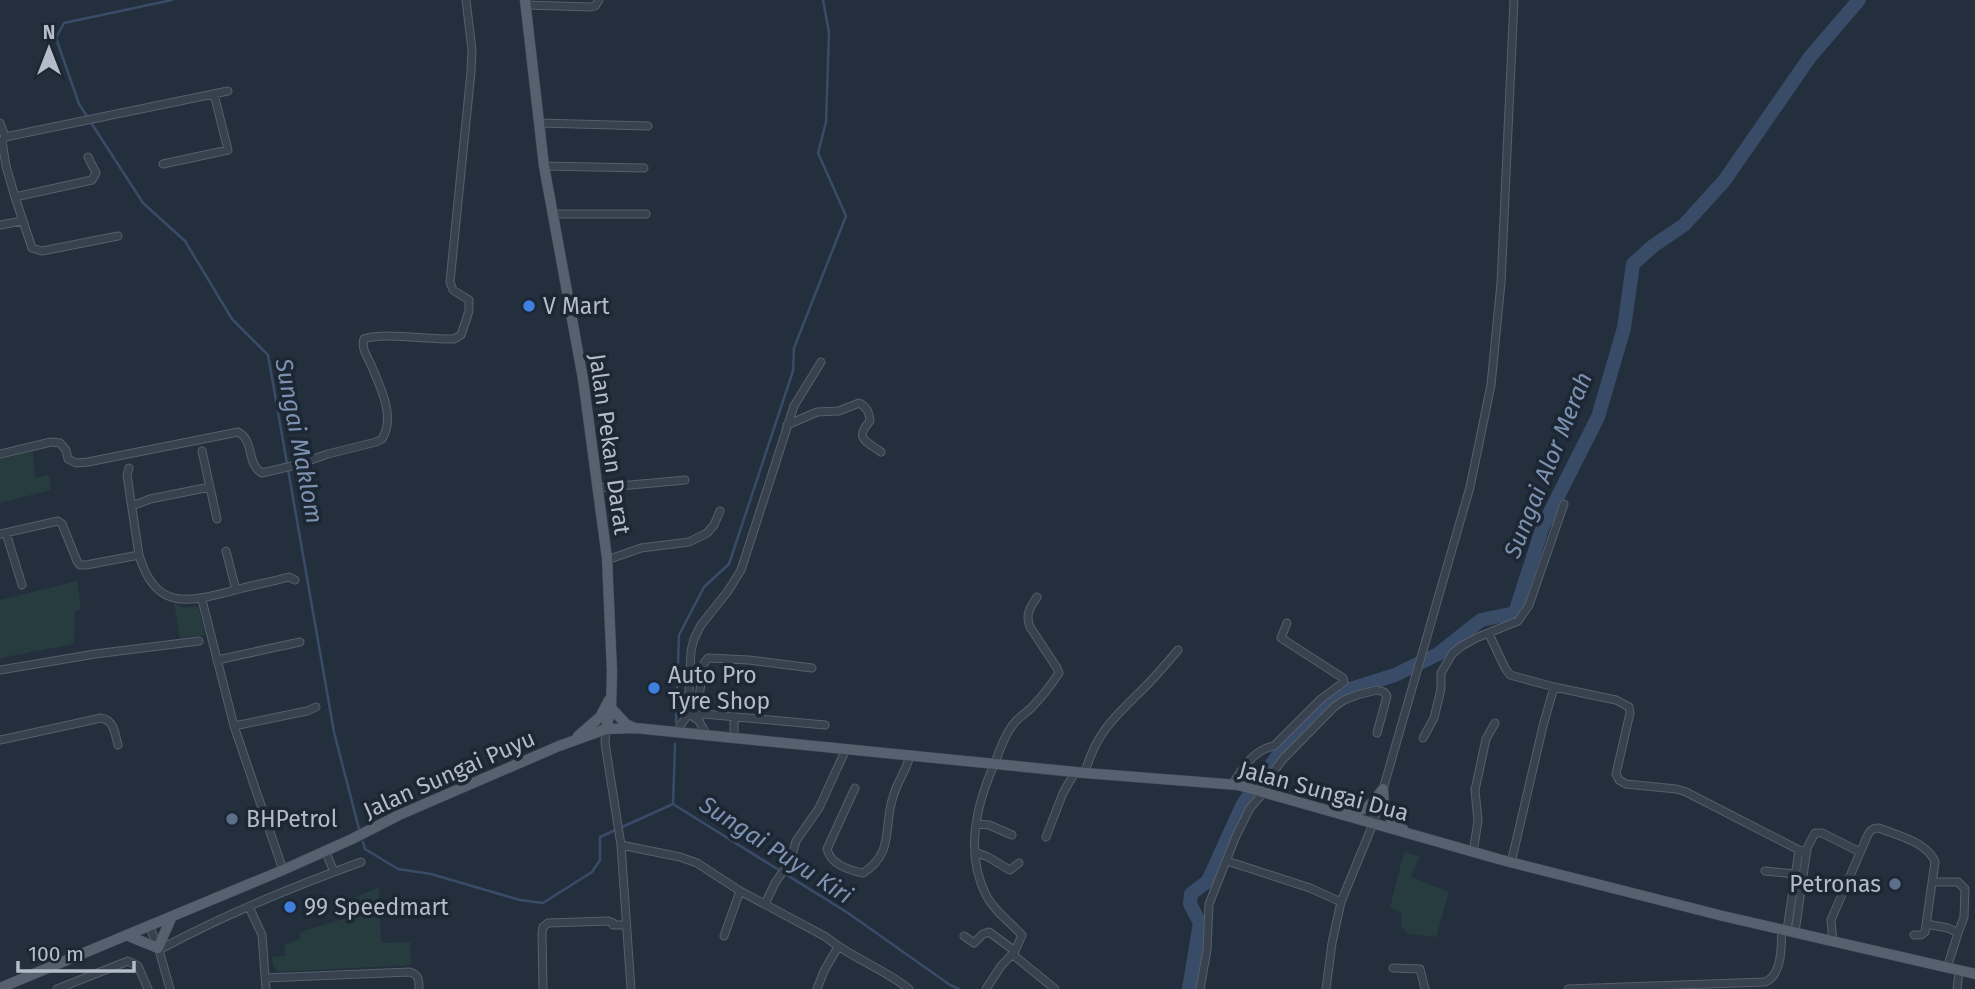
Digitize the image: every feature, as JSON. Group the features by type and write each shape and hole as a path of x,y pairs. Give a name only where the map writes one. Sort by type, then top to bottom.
{"main road":[{"name":"Jalan Pekan Darat","path":"526,2 544,166 583,379 607,560 612,672 611,703 606,729"},
{"path":"559,746 584,732 611,703 625,724 635,728"},
{"name":"Jalan Sungai Dua","path":"606,729 635,728 706,734 1080,773 1235,785 1511,863 1723,916 1975,974"},
{"name":"Jalan Sungai Puyu","path":"0,988 283,870 399,815 559,746 606,729"},
{"path":"1326,810 1356,812 1367,809 1382,789"},
{"path":"1382,789 1385,812 1392,822 1412,835"},
{"path":"127,935 159,949 172,915"}],"street":[{"path":"0,454 51,442 61,443 68,459 76,463 88,462 237,432 244,435 249,443 257,471 262,473 382,439 388,425 386,406 362,344 364,339 383,336 454,339 461,335 470,304 465,297 453,290 450,282 471,72 472,50 466,0"},
{"path":"526,2 591,7 595,6 598,0"},
{"path":"1326,989 1341,902 1373,824 1470,487 1492,386 1501,283 1514,0"},
{"path":"118,236 42,251 33,248 6,166 2,141 5,137 228,90"},
{"path":"163,164 228,150 214,94"},
{"path":"0,123 5,137"},
{"path":"538,123 648,126"},
{"path":"15,197 92,180 96,173 88,157"},
{"path":"544,166 644,168"},
{"path":"552,214 646,214"},
{"path":"0,225 22,221"},
{"path":"706,734 692,716 691,651 694,639 741,570 794,406 821,362"},
{"path":"787,425 817,412 839,411 859,403 865,406 870,421 861,434 881,452"},
{"path":"202,452 217,519"},
{"path":"129,468 127,475 142,567 161,592 182,601 202,600 289,577 295,580"},
{"path":"598,488 685,480"},
{"path":"132,506 150,499 210,487"},
{"path":"1423,737 1434,718 1441,690 1441,673 1452,654 1468,643 1518,621 1525,612 1564,504"},
{"path":"607,560 640,548 689,542 707,533 714,526 720,511"},
{"path":"22,585 3,534 58,521 62,524 80,565 139,555"},
{"path":"226,551 236,590"},
{"path":"985,989 1001,965 1014,952 1022,935 987,898 976,870 976,824 984,786 1004,739 1015,722 1031,708 1059,673 1027,620 1027,614 1037,597"},
{"path":"202,600 234,726 283,870"},
{"path":"1235,785 1243,767 1264,748 1274,746 1321,699 1344,682 1343,678 1281,638 1287,623"},
{"path":"1489,635 1510,675 1616,701 1629,707 1630,713 1616,774 1619,780 1626,784 1686,792 1803,851"},
{"path":"0,670 95,654 199,641"},
{"path":"217,660 300,642"},
{"path":"1046,837 1063,793 1080,773 1095,743 1114,716 1178,650"},
{"path":"692,716 704,663 708,658 812,668"},
{"path":"1511,863 1554,687"},
{"path":"1200,989 1208,950 1209,904 1236,836 1274,771 1334,707 1344,700 1377,690 1387,696 1377,733"},
{"path":"234,726 316,707"},
{"path":"678,732 680,724 692,716 704,714 825,725"},
{"path":"734,737 736,717"},
{"path":"0,740 101,718 112,724 118,745"},
{"path":"1473,852 1478,821 1475,790 1486,739 1495,723"},
{"path":"606,729 605,743 621,843 631,989"},
{"path":"765,904 791,860 796,841 819,808 846,749"},
{"path":"855,788 827,849 828,856 847,870 863,873 882,855 888,835 893,795 907,769 910,755"},
{"path":"976,824 989,825 1012,835"},
{"path":"1833,941 1831,920 1870,830 1874,828 1909,840 1933,855 1933,882 1926,924 1923,934 1914,935"},
{"path":"1788,930 1795,874 1803,851 1815,833 1822,833 1860,852"},
{"path":"621,843 697,863 740,891 887,973 909,989"},
{"path":"325,850 334,872"},
{"path":"1568,989 1765,985 1776,972 1779,963 1803,851"},
{"path":"975,852 1008,870 1019,863"},
{"path":"1227,861 1310,887 1341,902"},
{"path":"159,949 249,907 361,862"},
{"path":"1765,871 1795,874"},
{"path":"1933,882 1958,882 1965,889 1964,918 1947,968"},
{"path":"724,936 740,891"},
{"path":"249,907 262,935 266,989"},
{"path":"1964,918 1975,920"},
{"path":"543,989 542,934 548,923 608,921 613,925 626,925"},
{"path":"1926,924 1948,928 1958,933"},
{"path":"149,925 170,989"},
{"path":"964,936 974,943 989,932 1055,989"},
{"path":"817,989 838,947"},
{"path":"57,989 128,961 138,966 148,989"},
{"path":"1393,968 1420,970 1425,989"},
{"path":"1957,989 1959,971"},
{"path":"265,978 410,972 418,979 419,989"}],"green space":[{"path":"33,451 35,478 49,475 51,490 0,503 0,459"},
{"path":"77,581 81,609 75,611 74,644 0,658 0,600"},
{"path":"174,603 184,608 198,606 205,635 180,638"},
{"path":"1404,852 1420,856 1411,877 1449,892 1436,937 1409,934 1401,926 1402,914 1390,907"},
{"path":"379,887 381,943 410,942 411,965 278,972 272,957 285,956 285,945 300,939 300,932 360,914 354,898"}],"waterway":[{"name":"Sungai Maklom","path":"172,0 64,23 56,38 79,104 143,203 185,241 232,319 268,355 334,732 359,829"},
{"path":"676,722 679,635 704,587 729,564 793,371 794,348 846,216 818,153 826,122 829,32 823,0"},
{"name":"Sungai Alor Merah","path":"1189,989 1200,923 1190,904 1191,894 1208,881 1243,804 1290,739 1338,693 1395,675 1438,654 1481,620 1515,613 1543,526 1598,417 1624,328 1633,264 1653,246 1684,225 1724,181 1810,57 1859,0"},
{"path":"673,804 675,744"},
{"name":"Sungai Puyu Kiri","path":"363,842 365,849 398,869 431,874 520,900 543,903 592,872 600,860 600,837 673,804 848,913 959,989"}],"place":[{"name":"V Mart","path":"529,306"},
{"name":"Auto Pro Tyre Shop","path":"654,688"},
{"name":"BHPetrol","path":"232,819"},
{"name":"Petronas","path":"1895,884"},
{"name":"99 Speedmart","path":"290,907"}]}
